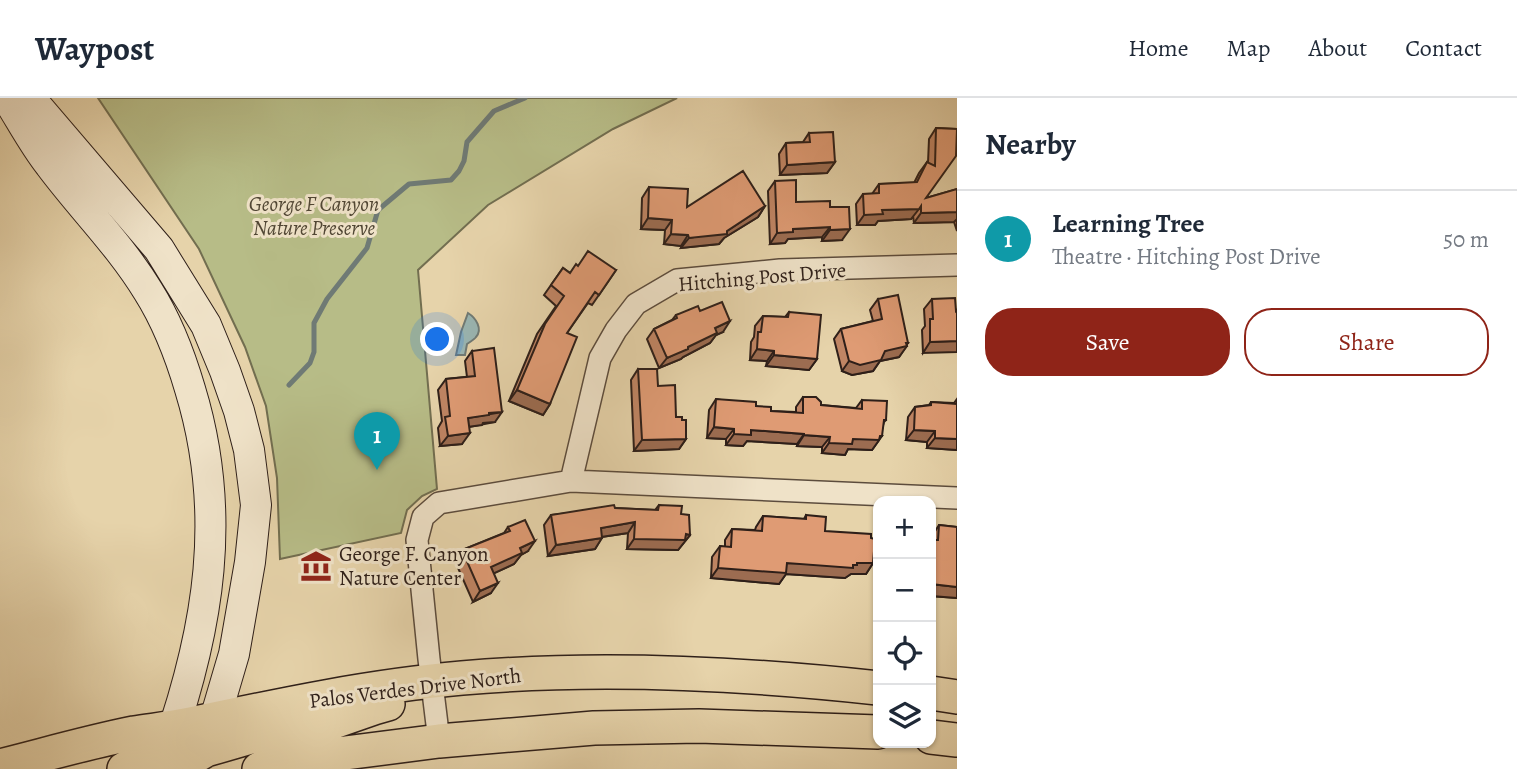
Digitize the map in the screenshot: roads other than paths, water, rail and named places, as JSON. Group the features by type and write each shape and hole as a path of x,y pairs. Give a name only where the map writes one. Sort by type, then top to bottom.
{"main road":[{"path":"7,98 49,164 123,253 149,293 171,333 197,412 211,501 208,580 199,635 168,755"},
{"path":"30,98 159,249 206,326 225,371 250,450 256,505 250,562 234,654 202,760"},
{"name":"Palos Verdes Drive North","path":"0,766 135,733 168,755 216,719 275,706 433,681 548,673 643,672 797,679 873,687"},
{"path":"124,769 168,755 202,760 251,737 328,724 374,708 409,700 433,681"},
{"path":"936,694 957,697"},
{"path":"259,769 337,754 439,741 594,728 699,726 873,732"},
{"path":"936,738 957,740"}],"street":[{"name":"Hitching Post Drive","path":"571,481 600,358 616,330 636,304 677,280 780,270 957,265"},
{"path":"439,741 417,540 423,517 439,503 571,481 957,498"}],"water":[{"path":"468,313 478,324 479,331 476,338 467,344 465,355 456,355 461,332"}],"waterway":[{"path":"289,385 310,363 314,352 314,323 327,299 367,248 378,210 409,184 451,180 464,161 467,142 494,111 525,98"}],"place":[{"name":"Learning Tree","path":"377,470"},
{"name":"George F. Canyon Nature Center","path":"316,566"}],"park label":[{"name":"George F Canyon Nature Preserve","path":"314,216"}]}
